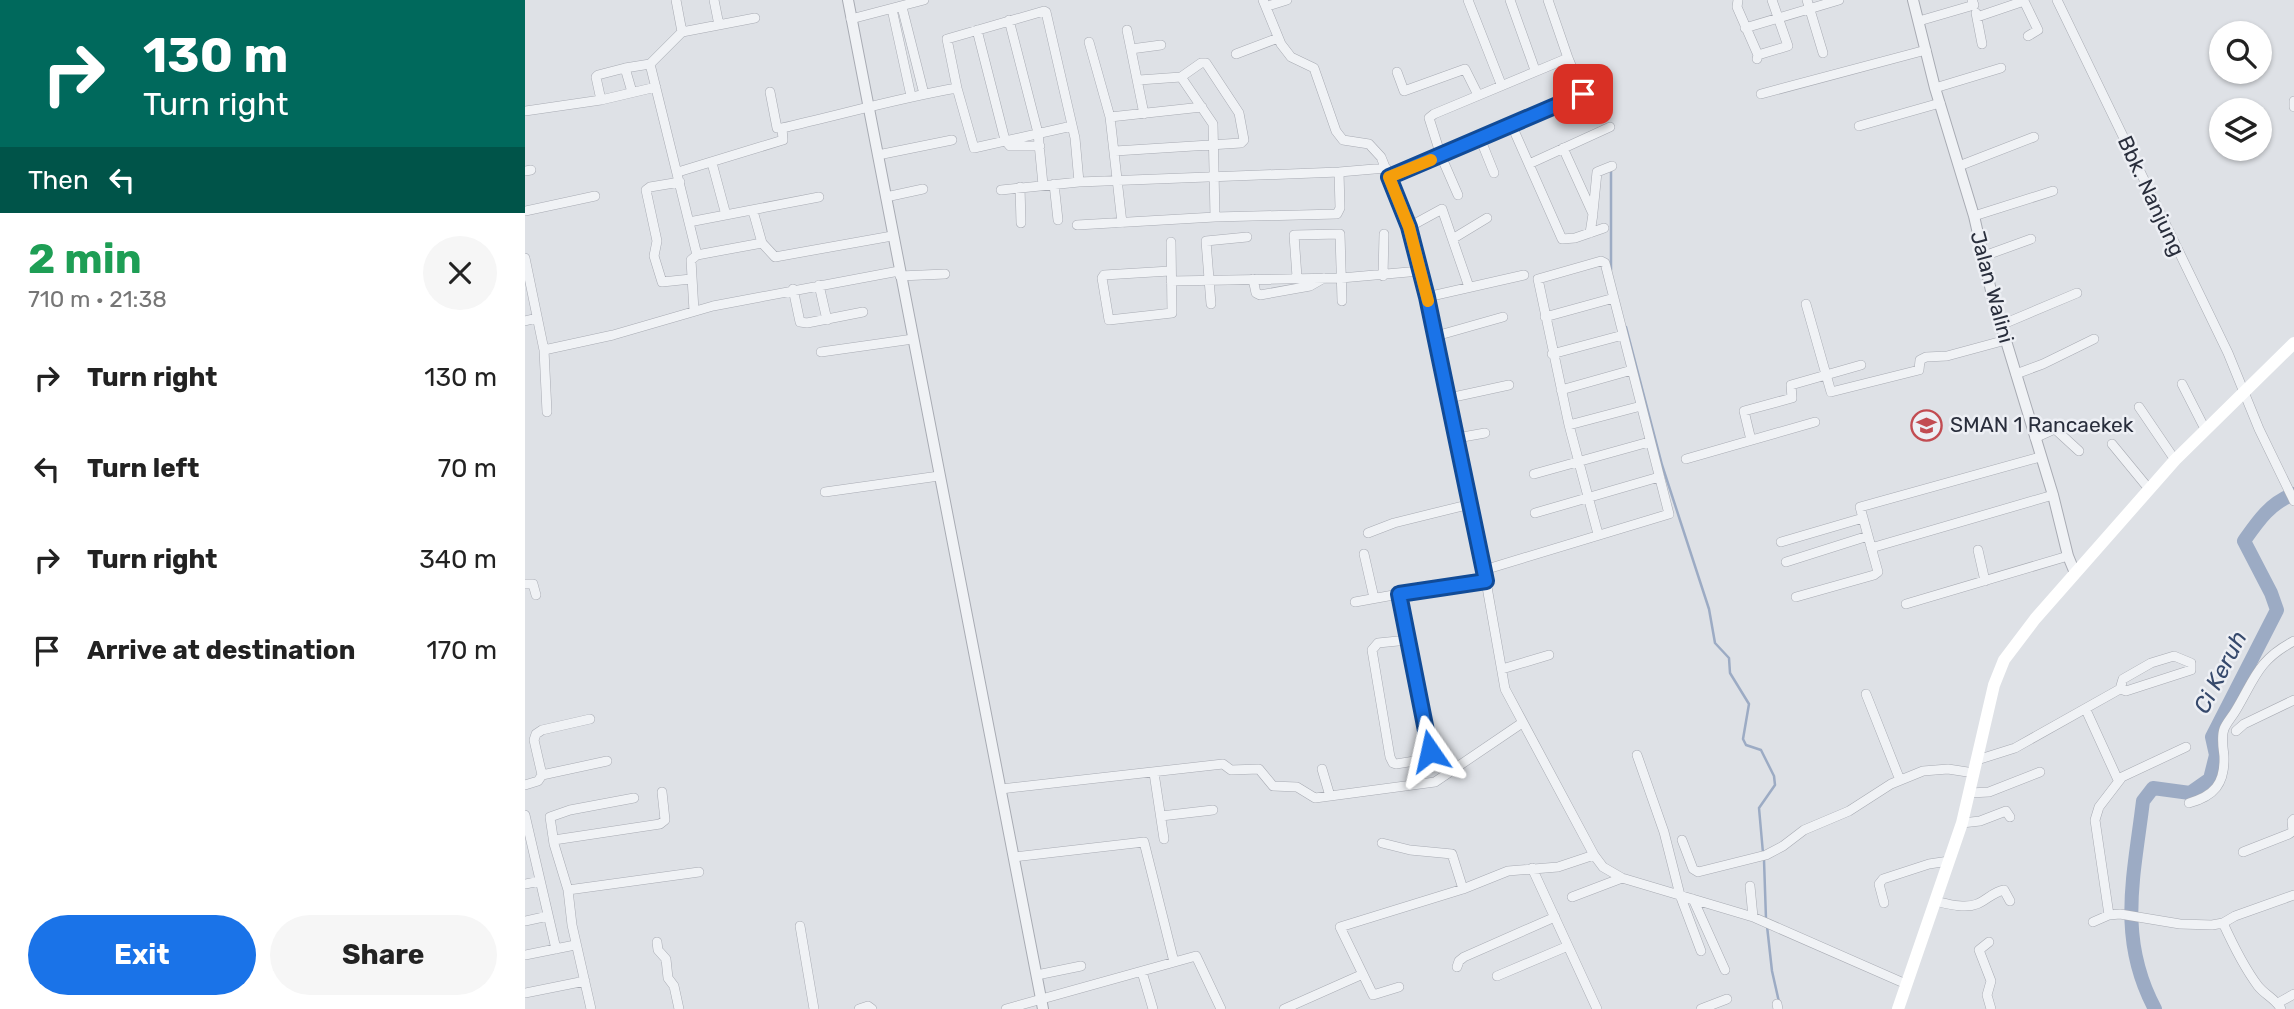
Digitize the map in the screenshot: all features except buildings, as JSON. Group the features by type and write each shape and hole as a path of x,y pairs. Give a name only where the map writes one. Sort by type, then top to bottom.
{"main road":[{"path":"1898,1009 1962,823 1994,685 2004,660 2035,619 2175,460 2294,343"}],"street":[{"path":"676,0 682,32"},
{"path":"714,0 719,25"},
{"path":"848,0 1042,1005"},
{"path":"851,19 924,0"},
{"path":"1287,0 1266,3 1278,38 1291,57 1314,68 1340,137 1346,141 1369,144 1381,157 1409,227 1437,336 1485,570 1505,690 1594,855 1603,867 1622,878 1761,921 1906,984"},
{"path":"1468,0 1501,84"},
{"path":"1510,0 1535,70"},
{"path":"1548,0 1567,58 1583,94"},
{"path":"1738,0 1736,4 1757,58 1787,47 1772,0"},
{"path":"1745,28 1778,18 1808,4 1839,0"},
{"name":"Jalan Walini","path":"1913,0 1935,88 1974,216 2005,340 2053,495 2067,556 2075,573"},
{"name":"Bbk. Nanjung","path":"2057,0 2245,391 2259,429 2292,497"},
{"path":"1977,17 2024,1 2038,30 2028,36"},
{"path":"1919,21 1973,2 1982,44"},
{"path":"1808,4 1823,52"},
{"path":"897,8 924,94"},
{"path":"897,8 911,96"},
{"path":"1072,126 974,148 947,39 1044,10 1046,12 1072,126 1079,182"},
{"path":"601,100 596,77 600,73 650,64 682,32 755,18"},
{"path":"1010,20 1058,220"},
{"path":"977,30 1005,140 1010,146 1040,146"},
{"path":"1128,30 1144,114"},
{"path":"1236,54 1278,38"},
{"path":"1089,41 1110,117 1122,223"},
{"path":"1131,49 1161,45"},
{"path":"1761,94 1926,50"},
{"path":"1458,195 1441,156 1429,118 1501,84 1567,58"},
{"path":"1115,151 1243,142 1245,137 1240,113 1206,63 1201,63 1181,77 1139,80"},
{"path":"650,64 697,256"},
{"path":"625,68 632,92"},
{"path":"1935,88 2001,68"},
{"path":"1397,72 1404,91 1465,69 1478,95"},
{"path":"1181,77 1213,124 1215,217"},
{"path":"525,111 601,100 656,87"},
{"path":"770,92 777,128 782,128 911,96 957,88"},
{"path":"1002,190 1079,182 1387,172 1441,156 1594,89"},
{"path":"2294,101 2294,107"},
{"path":"1859,126 1940,103"},
{"path":"1110,117 1202,107"},
{"path":"1512,126 1562,239 1576,238 1604,228"},
{"path":"1529,164 1610,127"},
{"path":"691,279 662,282 654,256 657,241 646,190 712,163 780,142 783,138 782,128"},
{"path":"1958,166 2034,137"},
{"path":"1480,138 1494,173"},
{"path":"879,155 952,140"},
{"path":"1563,148 1593,214"},
{"path":"712,163 726,215"},
{"path":"1577,181 1612,166"},
{"path":"1077,225 1215,217 1337,214 1340,208 1339,172"},
{"path":"1590,233 1597,172"},
{"path":"1020,187 1021,223"},
{"path":"886,197 923,189"},
{"path":"1974,216 2053,191"},
{"path":"525,211 595,196"},
{"path":"689,222 819,197"},
{"path":"1409,227 1442,209 1469,287"},
{"path":"753,211 762,243 772,255 781,258 893,236"},
{"path":"1454,238 1487,218"},
{"path":"1297,277 1294,235 1339,234 1342,301"},
{"path":"1383,276 1384,234"},
{"path":"1211,304 1207,240 1247,237"},
{"path":"1984,256 2031,239"},
{"path":"1171,242 1170,276 1172,313 1109,320 1101,278 1104,275 1170,276 1209,279 1341,278 1420,271"},
{"path":"694,311 690,261 697,256 762,243"},
{"path":"525,258 544,350 547,412"},
{"path":"1485,570 1598,534 1667,516 1669,512 1603,261 1538,279 1552,354 1598,534"},
{"path":"544,350 613,335 694,311 793,289 900,273 945,274"},
{"path":"1427,297 1524,275"},
{"path":"1253,279 1256,293 1260,295 1310,286 1324,278"},
{"path":"819,285 827,320"},
{"path":"793,289 800,322 827,320 863,312"},
{"path":"2001,325 2077,293"},
{"path":"1545,317 1614,298"},
{"path":"1806,304 1831,392 1919,370 1920,360 1926,357 1947,356 2005,340"},
{"path":"1437,336 1503,317"},
{"path":"525,321 537,318"},
{"path":"1552,354 1623,335"},
{"path":"2016,374 2094,339"},
{"path":"821,352 913,340"},
{"path":"1751,440 1744,411 1792,398 1791,384 1861,365"},
{"path":"1561,390 1632,370"},
{"path":"2182,384 2205,429"},
{"path":"1449,398 1509,385"},
{"path":"1569,425 1641,406"},
{"path":"2139,407 2175,460"},
{"path":"1686,459 1815,422"},
{"path":"2035,438 2055,429 2079,452"},
{"path":"1457,439 1485,433"},
{"path":"1534,474 1649,442"},
{"path":"2112,444 2149,489"},
{"path":"1796,597 1878,572 1861,507 2040,457"},
{"path":"825,492 939,476"},
{"path":"1535,513 1659,477"},
{"path":"1871,548 2053,495"},
{"path":"1367,533 1471,504"},
{"path":"1781,542 1863,518"},
{"path":"1786,562 1868,536"},
{"path":"1978,550 1985,581"},
{"path":"1364,554 1374,598"},
{"path":"1906,604 2067,556"},
{"path":"1355,602 1486,581"},
{"path":"525,584 533,584 536,595"},
{"path":"1399,594 1408,640 1429,756 1423,760 1397,764 1390,757 1372,650 1378,643 1408,640"},
{"path":"2189,803 2206,799 2215,791 2220,783 2224,761 2223,736 2228,721 2265,660 2294,641"},
{"path":"1502,669 1549,655"},
{"path":"1682,840 1695,872 1764,856 1804,830 1849,811 1900,780 1933,769 1976,767 2015,748 2120,689 2123,679 2151,663 2174,656 2191,663 2191,670 2126,691 2120,689"},
{"path":"1866,694 1900,780"},
{"path":"2236,731 2244,724 2294,698"},
{"path":"2086,710 2118,780"},
{"path":"2235,713 2244,724"},
{"path":"542,775 534,740 536,734 542,730 590,719"},
{"path":"1001,789 1223,764 1231,770 1259,769 1273,786 1297,787 1315,798 1435,782 1523,723"},
{"path":"2109,915 2095,820 2099,807 2118,780 2186,747"},
{"path":"1637,755 1664,832 1680,895 1701,951"},
{"path":"525,785 538,781 542,775 607,761"},
{"path":"1322,769 1330,796"},
{"path":"1970,793 1989,792 2040,772"},
{"path":"1154,773 1164,839"},
{"path":"554,840 660,824 665,820 662,792"},
{"path":"591,1009 575,944 568,890 550,817 634,798"},
{"path":"1161,816 1213,810"},
{"path":"1962,823 1980,821 2006,811 2010,817"},
{"path":"525,815 556,949"},
{"path":"2243,852 2293,831 2291,821 2294,819"},
{"path":"1014,857 1143,842 1174,962"},
{"path":"1382,843 1410,850 1452,854 1463,889"},
{"path":"1399,987 1373,995 1340,927 1463,889 1508,871 1559,867 1594,855"},
{"path":"1884,903 1879,884 1883,879 1929,864 1949,861"},
{"path":"1532,868 1597,1009"},
{"path":"568,890 699,872"},
{"path":"1572,897 1622,878"},
{"path":"525,884 540,881"},
{"path":"1749,886 1761,921"},
{"path":"1935,901 1958,906 1976,905 2004,890 2010,901"},
{"path":"2093,922 2109,915 2120,914 2180,924 2223,923 2235,916 2294,895"},
{"path":"1693,899 1725,970"},
{"path":"525,921 548,916"},
{"path":"1457,967 1464,957 1555,917"},
{"path":"2223,923 2237,954 2259,988 2280,1006 2294,994"},
{"path":"800,926 814,1009"},
{"path":"657,942 658,950 666,959 668,978 674,986 679,1009"},
{"path":"1989,942 1979,950 1991,981 1987,995 1991,1009"},
{"path":"525,955 575,944"},
{"path":"1497,976 1568,946"},
{"path":"1006,1009 1042,1005 1196,956 1221,1009"},
{"path":"1037,975 1081,966"},
{"path":"1142,972 1153,1009"},
{"path":"1284,1009 1363,974"},
{"path":"525,993 585,981"},
{"path":"1701,1009 1727,999"},
{"path":"859,1009 868,1006 872,1009"}],"waterway":[{"path":"1611,168 1611,270"},
{"path":"1626,327 1662,465 1709,609 1715,643 1729,658 1730,673 1749,704 1743,739 1746,745 1761,750 1774,776 1775,785 1759,808 1763,853"},
{"name":"Ci Keruh","path":"2155,1009 2143,983 2132,932 2133,881 2143,801 2153,788 2190,793 2210,779 2216,755 2212,737 2277,610 2244,541 2271,508 2294,494"},
{"path":"1764,860 1766,919"},
{"path":"1767,926 1779,1002"}],"slow traffic":[{"path":"1428,301 1409,227 1389,177 1431,160"}],"place":[{"name":"SMAN 1 Rancaekek","path":"1927,425"}],"route":[{"path":"1430,751 1399,594 1486,581 1427,297 1409,227 1389,177 1583,94"}]}
